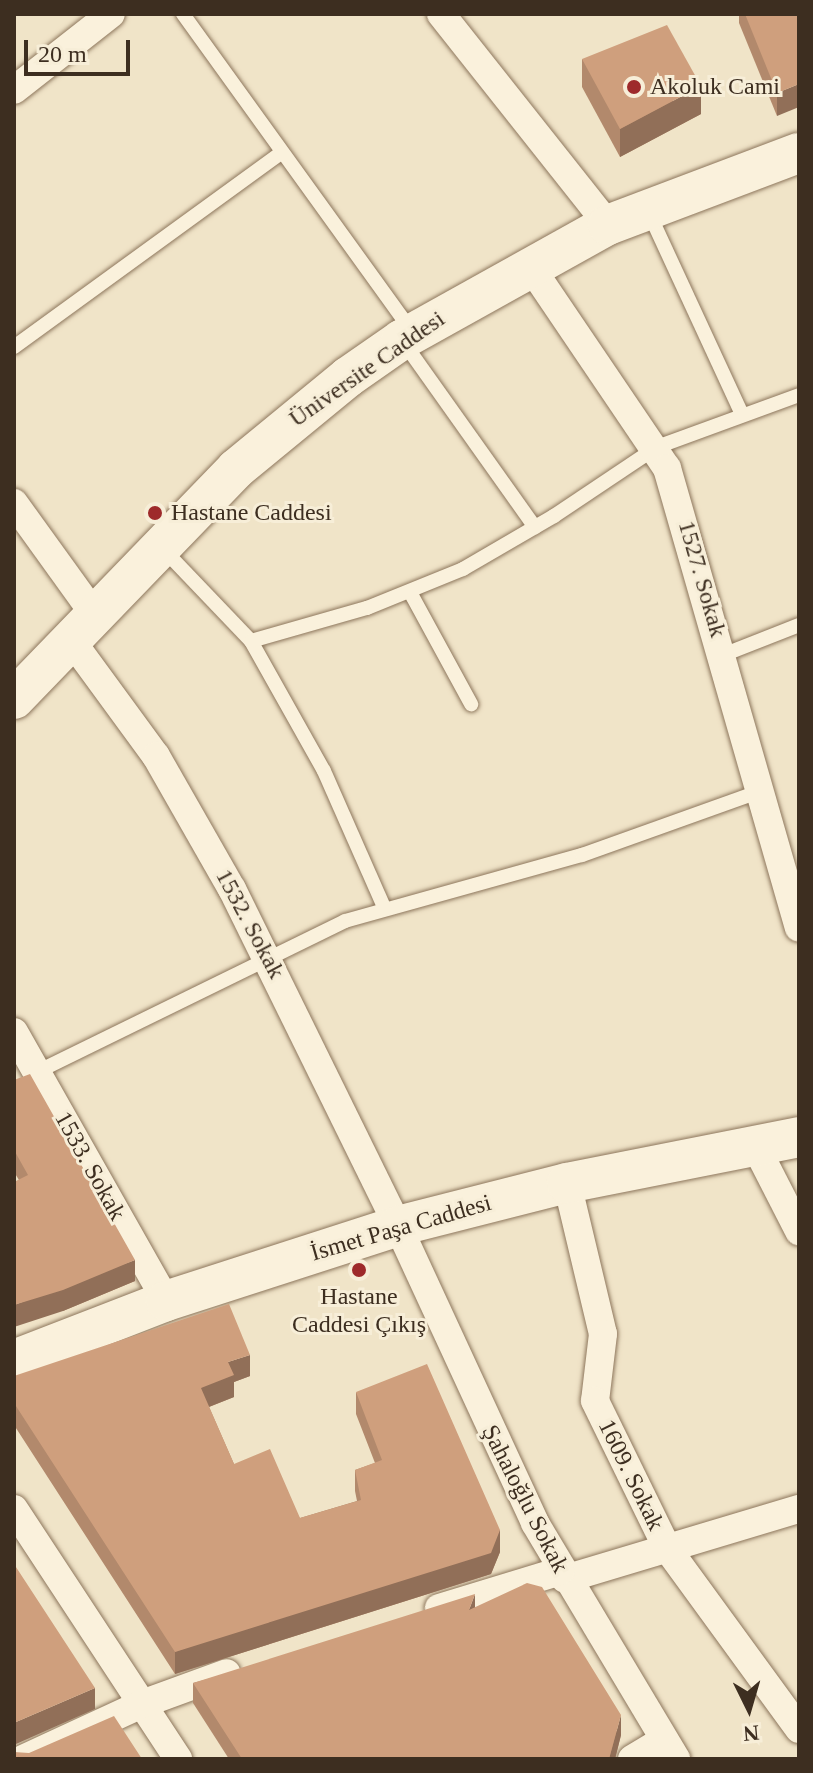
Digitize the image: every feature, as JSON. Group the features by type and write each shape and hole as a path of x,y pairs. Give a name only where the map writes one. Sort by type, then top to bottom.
{"main road":[{"name":"Üniversite Caddesi","path":"14,699 160,546 294,418 407,336 608,225 799,153"},
{"name":"İsmet Paşa Caddesi","path":"14,1360 166,1301 398,1226 567,1183 799,1137"}],"street":[{"path":"14,90 111,14"},
{"path":"441,14 608,225"},
{"name":"1527. Sokak","path":"530,266 657,447 676,489 799,922"},
{"name":"1532. Sokak","path":"14,503 268,955 398,1226"},
{"name":"1533. Sokak","path":"14,1032 26,1079 166,1301"},
{"path":"755,1145 799,1231"},
{"name":"1609. Sokak","path":"567,1183 603,1334 595,1401 667,1548 799,1729"},
{"name":"Şahaloğlu Sokak","path":"398,1226 488,1428 563,1575 670,1749"},
{"path":"14,1509 178,1759"},
{"path":"413,1616 799,1509"},
{"path":"23,1759 142,1704 250,1666"},
{"path":"632,1759 670,1749"}],"lane":[{"path":"183,14 282,152 535,527"},
{"path":"14,347 282,152"},
{"path":"647,209 742,414"},
{"path":"251,641 410,592 535,527 657,447 799,395"},
{"path":"160,546 251,641 324,771 384,907"},
{"path":"410,592 471,704"},
{"path":"723,655 799,625"},
{"path":"26,1079 268,955 384,907 582,855 762,791"}],"building":[{"path":"745,14 799,14 799,84 777,93"},
{"path":"667,25 701,86 620,129 582,59"},
{"path":"30,1074 135,1260 63,1290 14,1305 14,1182 28,1175 14,1150 14,1080"},
{"path":"229,1304 250,1355 228,1362 234,1375 201,1388 234,1464 270,1449 300,1518 361,1500 355,1470 382,1460 356,1392 427,1364 500,1530 491,1553 175,1652 14,1403 14,1376"},
{"path":"14,1564 95,1688 14,1724"},
{"path":"527,1583 542,1587 621,1715 609,1759 242,1759 193,1683 475,1594 469,1610"},
{"path":"114,1716 142,1759 14,1759 14,1752 29,1753"}],"place":[{"name":"Akoluk Cami","path":"634,87"},
{"name":"Hastane Caddesi","path":"155,513"},
{"name":"Hastane Caddesi Çıkış","path":"359,1270"}]}
